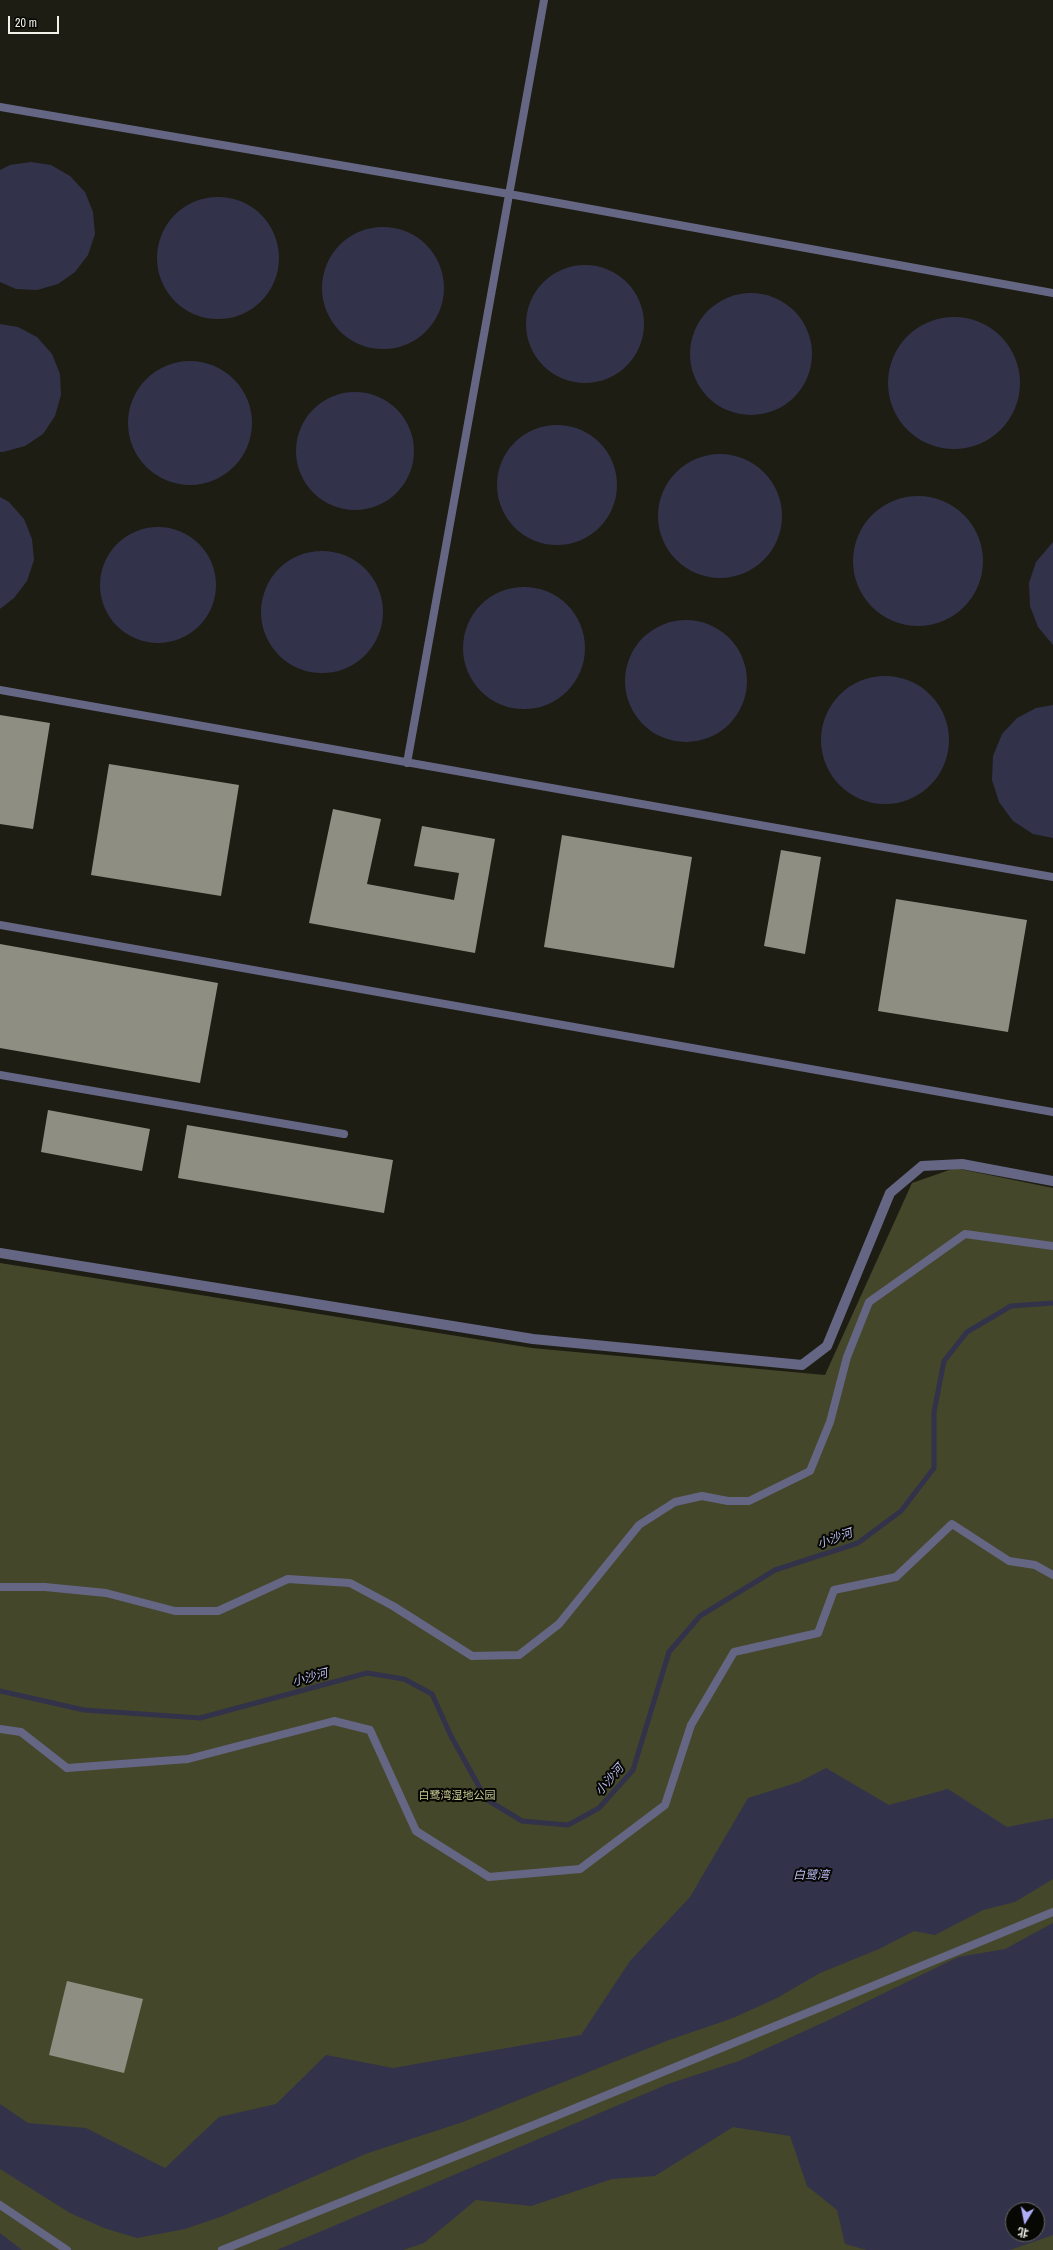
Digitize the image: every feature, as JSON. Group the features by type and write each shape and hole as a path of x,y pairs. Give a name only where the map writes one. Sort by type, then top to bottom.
{"street":[{"path":"0,1253 533,1339 802,1365 827,1346 890,1193 922,1166 962,1164 1053,1181"}],"lane":[{"path":"408,763 544,0"},
{"path":"0,107 509,194 1053,293"},
{"path":"0,690 1053,877"},
{"path":"0,925 1053,1112"},
{"path":"0,1075 344,1134"},
{"path":"0,1587 45,1587 106,1592 175,1611 218,1611 288,1579 350,1583 393,1606 472,1656 519,1655 559,1624 639,1525 651,1517 676,1502 702,1496 728,1501 749,1501 810,1471 830,1422 847,1357 869,1302 965,1234 1053,1246"},
{"path":"0,1729 21,1732 67,1768 188,1759 334,1721 370,1730 416,1831 489,1877 580,1869 665,1805 691,1724 734,1652 818,1633 834,1590 896,1577 952,1524 1009,1561 1035,1565 1053,1575"},
{"path":"222,2250 558,2115 1052,1912"},
{"path":"0,2205 67,2250"}],"green space":[{"name":"白鹭湾湿地公园","path":"955,1168 1053,1188 1053,2250 0,2250 0,1263 532,1348 825,1375 912,1183"}],"water":[{"path":"31,162 51,165 70,176 85,192 93,212 95,234 88,255 75,272 58,284 37,290 16,289 0,282 0,170 10,165"},
{"path":"218,197 241,202 261,215 274,235 279,258 274,281 261,301 241,314 218,319 195,314 175,301 162,281 157,258 162,235 175,215 195,202"},
{"path":"383,227 406,231 417,237 426,245 434,254 440,265 444,288 440,311 434,322 426,331 417,339 406,345 383,349 360,345 349,339 340,331 332,322 326,311 322,288 326,265 332,254 340,245 349,237 360,231"},
{"path":"585,265 608,269 627,282 640,301 644,324 640,347 627,366 608,379 585,383 562,379 543,366 530,347 526,324 530,301 543,282 562,269"},
{"path":"751,293 774,298 794,311 807,331 812,354 807,377 794,397 774,410 751,415 728,410 708,397 695,377 690,354 695,331 708,311 728,298"},
{"path":"960,317 979,322 991,328 1001,336 1009,346 1015,358 1019,370 1019,396 1015,408 1009,420 1001,430 991,438 979,444 967,448 948,449 929,444 917,438 907,430 899,420 893,408 889,396 888,377 893,358 899,346 907,336 917,328 929,322 941,318"},
{"path":"0,324 18,327 37,337 52,354 60,374 61,395 55,416 43,434 25,446 3,452 0,452"},
{"path":"190,361 202,362 214,366 225,371 234,379 242,388 247,399 251,411 251,435 247,447 242,458 234,467 225,475 214,480 202,484 190,485 178,484 166,480 155,475 146,467 138,458 133,447 129,435 128,423 129,411 133,399 138,388 146,379 155,371 166,366 178,362"},
{"path":"355,392 378,396 397,409 410,428 414,451 410,474 397,493 378,506 355,510 332,506 313,493 300,474 296,451 300,428 313,409 332,396"},
{"path":"557,425 580,429 600,442 613,462 617,485 613,508 600,528 580,541 557,545 534,541 514,528 501,508 497,485 501,462 514,442 534,429"},
{"path":"720,454 732,455 744,459 764,472 777,492 781,504 781,528 777,540 764,560 744,573 732,577 720,578 708,577 696,573 676,560 663,540 659,528 658,516 659,504 663,492 676,472 696,459 708,455"},
{"path":"918,496 931,497 943,501 964,515 978,536 982,548 982,574 978,586 964,607 943,621 931,625 918,626 905,625 893,621 872,607 858,586 854,574 853,561 854,548 858,536 872,515 893,501 905,497"},
{"path":"0,497 9,502 24,519 32,539 34,560 27,581 14,598 0,609"},
{"path":"158,527 169,528 180,532 199,544 211,563 215,574 215,596 211,607 199,626 180,638 169,642 158,643 147,642 136,638 117,626 105,607 101,596 100,585 101,574 105,563 117,544 136,532 147,528"},
{"path":"1053,542 1053,645 1038,627 1030,606 1029,583 1036,562"},
{"path":"322,551 334,552 345,556 356,561 365,569 373,578 378,589 382,600 382,624 378,635 373,646 365,655 356,663 345,668 334,672 322,673 310,672 299,668 288,663 279,655 271,646 266,635 262,624 261,612 262,600 266,589 271,578 279,569 288,561 299,556 310,552"},
{"path":"524,587 536,588 547,592 558,597 567,605 575,614 580,625 584,636 584,660 580,671 575,682 567,691 558,699 547,704 536,708 524,709 512,708 501,704 490,699 481,691 473,682 468,671 464,660 463,648 464,636 468,625 473,614 481,605 490,597 501,592 512,588"},
{"path":"686,620 698,621 709,625 720,630 729,638 737,647 742,658 746,669 746,693 742,704 737,715 729,724 720,732 709,737 698,741 686,742 674,741 663,737 652,732 643,724 635,715 630,704 626,693 625,681 626,669 630,658 635,647 643,638 652,630 663,625 674,621"},
{"path":"891,676 915,683 926,690 935,699 944,715 948,727 948,753 942,770 935,781 926,790 915,797 898,803 879,804 855,797 844,790 835,781 828,770 822,753 821,734 828,710 835,699 844,690 855,683 872,677"},
{"path":"1053,705 1053,838 1033,834 1013,821 999,802 992,780 993,756 1002,734 1017,718 1036,708"},
{"name":"白鹭湾","path":"826,1768 889,1805 948,1789 1007,1827 1053,1818 1053,1879 1015,1902 983,1910 935,1935 914,1931 879,1949 820,1973 777,1998 733,2018 669,2040 463,2122 368,2153 223,2216 185,2229 137,2238 104,2228 70,2213 0,2169 0,2104 28,2123 86,2128 165,2168 219,2117 276,2104 326,2055 393,2068 581,2035 630,1961 690,1897 748,1798 799,1782"},
{"path":"1053,1923 1053,2235 1045,2238 1045,2202 1005,2202 1005,2242 1033,2242 1010,2250 867,2250 845,2244 837,2210 807,2186 790,2136 733,2127 655,2176 612,2179 531,2206 476,2200 424,2243 403,2250 277,2250 668,2084 739,2061 831,2019 958,1957 1005,1949"},
{"path":"0,2233 22,2250 0,2250"}],"building":[{"path":"0,715 50,723 33,829 0,824"},
{"path":"109,764 239,785 221,896 91,875"},
{"path":"333,809 381,819 367,884 454,900 459,873 414,866 422,826 495,839 475,953 309,923"},
{"path":"562,835 692,857 674,968 544,947"},
{"path":"781,850 821,857 805,954 764,946"},
{"path":"896,899 1027,920 1008,1032 878,1011"},
{"path":"0,944 218,983 200,1083 0,1048"},
{"path":"48,1110 150,1129 142,1171 41,1152"},
{"path":"187,1125 393,1160 384,1213 178,1178"},
{"path":"67,1981 143,1999 124,2073 49,2055"}],"waterway":[{"name":"小沙河","path":"0,1691 84,1710 200,1718 367,1673 404,1679 432,1694 451,1736 486,1799 522,1821 568,1825 599,1808 633,1770 669,1652 700,1616 775,1570 858,1543 901,1511 934,1468 934,1412 944,1361 967,1332 1011,1306 1053,1303"}]}
